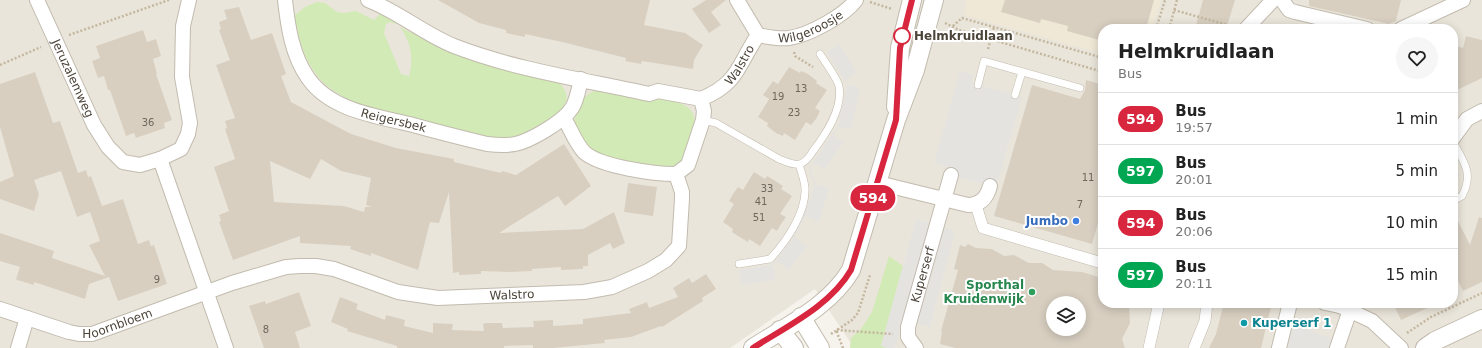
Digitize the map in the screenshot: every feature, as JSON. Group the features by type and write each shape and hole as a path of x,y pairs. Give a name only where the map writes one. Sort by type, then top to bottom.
{"street":[{"path":"37,0 57,40"},
{"name":"Jeruzalemweg","path":"57,40 94,125 108,147 123,162 140,165 160,159 181,149 188,134 190,123 182,77 182,26 188,0"},
{"name":"Reigersbek","path":"285,0 287,24 291,41 308,78 321,91 336,102 353,110 487,144 502,146 528,140 564,118 572,108 581,79"},
{"path":"368,0 391,10 436,37 474,53 649,94 658,91 701,99 704,112 703,120 688,165 676,174 664,174 604,163 591,158 583,151 564,118"},
{"name":"Walstro","path":"701,99 722,88 730,81 743,64 758,35 737,0"},
{"name":"Wilgeroosje","path":"758,35 770,38 790,38 839,17 856,0"},
{"path":"896,120 900,48 912,0"},
{"path":"753,348 830,297 844,283 851,270 896,120 915,70 934,0"},
{"path":"1246,24 1273,0"},
{"path":"1282,0 1289,10 1346,24"},
{"path":"1412,24 1463,0"},
{"path":"1458,131 1466,119 1482,111"},
{"path":"160,159 226,348"},
{"name":"Walstro","path":"206,293 286,267 300,266 316,266 334,269 398,292 438,298 584,292 612,287 648,271 666,260 679,246 682,199 676,174"},
{"name":"Kuperserf","path":"912,342 908,327 951,175"},
{"path":"878,183 968,205 976,205 985,198 990,186"},
{"path":"976,205 983,228 1098,261"},
{"name":"Hoornbloem","path":"0,309 79,334 92,334 206,293"},
{"path":"1149,348 1158,308"},
{"path":"1194,348 1205,321 1206,308"},
{"path":"1279,348 1289,308"},
{"path":"1337,348 1343,308"},
{"path":"1347,308 1372,321 1402,342"},
{"path":"801,317 820,348"},
{"path":"18,348 28,318"},
{"path":"1425,348 1435,341 1482,319"},
{"path":"780,330 794,348"}],"lane":[{"path":"703,120 716,123 779,159 790,164 799,164 806,160 831,125 839,93 838,81 833,76 820,54"},
{"path":"978,85 984,61 1080,88"},
{"path":"1016,95 1022,72"},
{"path":"1458,151 1468,176 1463,194 1458,198"},
{"path":"739,264 770,259 790,233 799,214 805,194 799,164"}],"path":[{"name":"Jeruzalemweg","path":"57,40 169,0"},
{"path":"1158,24 1165,0"},
{"path":"1170,24 1177,0"},
{"path":"1174,10 1226,24"},
{"path":"1098,57 962,18 953,26 959,30 990,40 1098,71"},
{"path":"990,40 994,27"},
{"path":"790,38 795,56 822,72 833,76"},
{"path":"0,65 57,40"},
{"path":"1458,304 1482,292"},
{"path":"1402,342 1431,317 1449,308"},
{"path":"843,348 836,330 882,332 912,342"}],"shaded area":[{"path":"0,0 1482,0 1482,348 854,348 815,289 730,348 0,348"},
{"path":"967,0 1161,0 1154,24 1098,24 1098,53 964,15"},
{"path":"839,44 856,72 846,80 847,84 860,88 851,129 839,127 834,136 844,142 825,169 814,164 810,167 838,126 847,85 827,52"},
{"path":"960,71 973,75 972,83 1022,97 996,188 944,173 946,167 934,163"},
{"path":"810,167 816,184 829,188 819,222 806,216 796,235 796,238 807,246 789,270 777,261 773,266 776,280 741,285 739,270 772,265 795,235 815,185 809,171"},
{"path":"916,219 955,231 930,327 903,319 895,348 887,348 881,346"},
{"path":"1292,324 1303,326 1318,334 1331,338 1342,348 1287,348"}],"green space":[{"path":"317,2 325,3 337,12 344,13 356,11 374,20 381,13 397,22 396,24 390,22 386,24 384,33 401,74 409,76 411,57 407,39 400,27 411,33 413,32 556,80 563,87 567,99 562,109 551,118 534,128 516,136 500,138 491,138 377,109 352,101 340,95 320,79 310,65 303,49 294,16 305,7"},
{"path":"603,89 653,101 659,98 688,107 692,111 694,124 683,160 671,167 660,168 604,157 591,149 577,131 574,120 585,97 591,92"},
{"path":"889,256 903,266 881,346 887,348 850,348 851,338 861,329 872,312"}],"building":[{"path":"438,0 650,0 644,25 685,33 703,45 694,60 693,69 642,61 641,64 625,61 626,58 562,42 525,34 525,37 506,33 506,30 479,23"},
{"path":"706,0 726,0 711,12 721,25 709,33 692,9"},
{"path":"1005,0 1154,0 1147,24 1098,24 1098,40 1067,31 1068,26 1041,19 1040,23 1001,12"},
{"path":"1203,0 1235,0 1228,24 1196,24"},
{"path":"1309,0 1401,0 1396,21 1389,24 1309,6"},
{"path":"239,7 251,40 272,33 286,74 281,76 291,102 351,134 396,148 454,159 454,162 516,175 564,144 591,186 565,206 558,196 499,233 583,229 614,212 625,243 613,249 610,243 588,255 588,266 583,266 583,269 561,270 561,267 532,269 532,271 481,271 481,274 459,275 459,272 453,273 449,192 439,223 430,222 418,270 371,253 371,256 350,249 351,246 300,243 300,236 233,260 219,222 221,221 219,215 229,211 214,167 235,159 225,129 227,128 225,121 235,118 216,65 230,60 219,30 221,29 219,22 227,19 224,10","holes":["321,159 341,171 371,178 366,205 372,207 365,207 364,212 344,206 274,202 270,161 310,179"]},
{"path":"143,30 147,42 156,39 161,56 153,59 156,74 172,120 164,123 165,128 136,138 134,133 126,136 104,76 98,78 92,61 100,58 96,46"},
{"path":"1466,36 1482,40 1482,78 1458,90 1458,46 1463,48"},
{"path":"789,67 800,73 801,71 808,74 817,81 816,83 827,90 815,108 820,111 816,119 811,125 806,122 795,140 784,133 783,136 776,133 767,126 768,123 758,117 769,99 763,95 773,81 778,84"},
{"path":"35,72 53,123 60,121 78,173 86,170 88,177 91,176 102,206 123,199 138,244 149,240 151,246 154,245 167,284 118,301 109,277 89,284 85,299 34,282 34,285 17,280 20,267 0,261 0,233 54,251 52,258 105,276 89,245 100,241 90,212 77,217 61,171 34,180 39,194 34,211 0,199 0,182 14,176 0,127 0,84"},
{"path":"1086,80 1098,84 1098,223 1092,244 994,216 1032,85 1080,99 1085,90"},
{"path":"754,172 765,179 767,176 774,180 783,186 781,189 792,196 780,214 786,217 777,231 772,228 760,246 749,239 748,242 738,236 732,232 733,229 723,222 734,204 729,201 733,194 738,187 743,190"},
{"path":"628,183 657,187 653,216 624,212"},
{"path":"1479,217 1482,218 1482,282 1463,291 1458,280 1458,221 1470,245"},
{"path":"968,244 976,248 992,249 1004,256 1014,255 1029,263 1042,263 1053,270 1082,272 1098,277 1098,308 1129,308 1130,323 1122,339 1125,348 955,348 940,344 941,331 958,270 954,269 960,245 965,247"},
{"path":"706,274 716,289 702,298 703,301 662,327 661,326 631,337 604,340 605,343 553,348 533,348 533,345 504,346 504,348 397,348 397,346 347,331 348,329 331,322 340,297 358,304 356,309 385,320 386,315 405,320 404,326 433,333 433,323 453,324 452,330 484,331 483,324 486,323 502,323 503,328 534,327 533,321 553,320 553,326 583,324 583,319 631,313 629,309 647,302 649,308 678,297 673,288 689,278 692,283"},
{"path":"299,292 311,326 295,332 300,348 264,348 249,306 265,301 266,304"},
{"name":"Kuperserf 1","path":"1223,308 1271,308 1261,348 1209,348 1216,334"},
{"path":"1395,308 1427,308 1401,320"}],"bus line":[{"name":"594","path":"753,348 830,297 844,283 851,270 896,120 897,78 900,48 912,0"}],"place":[{"name":"Helmkruidlaan","path":"902,36"},
{"name":"Jumbo","path":"1076,221"},
{"name":"Sporthal Kruidenwijk","path":"1032,292"},
{"name":"Kuperserf 1","path":"1244,323"}]}
